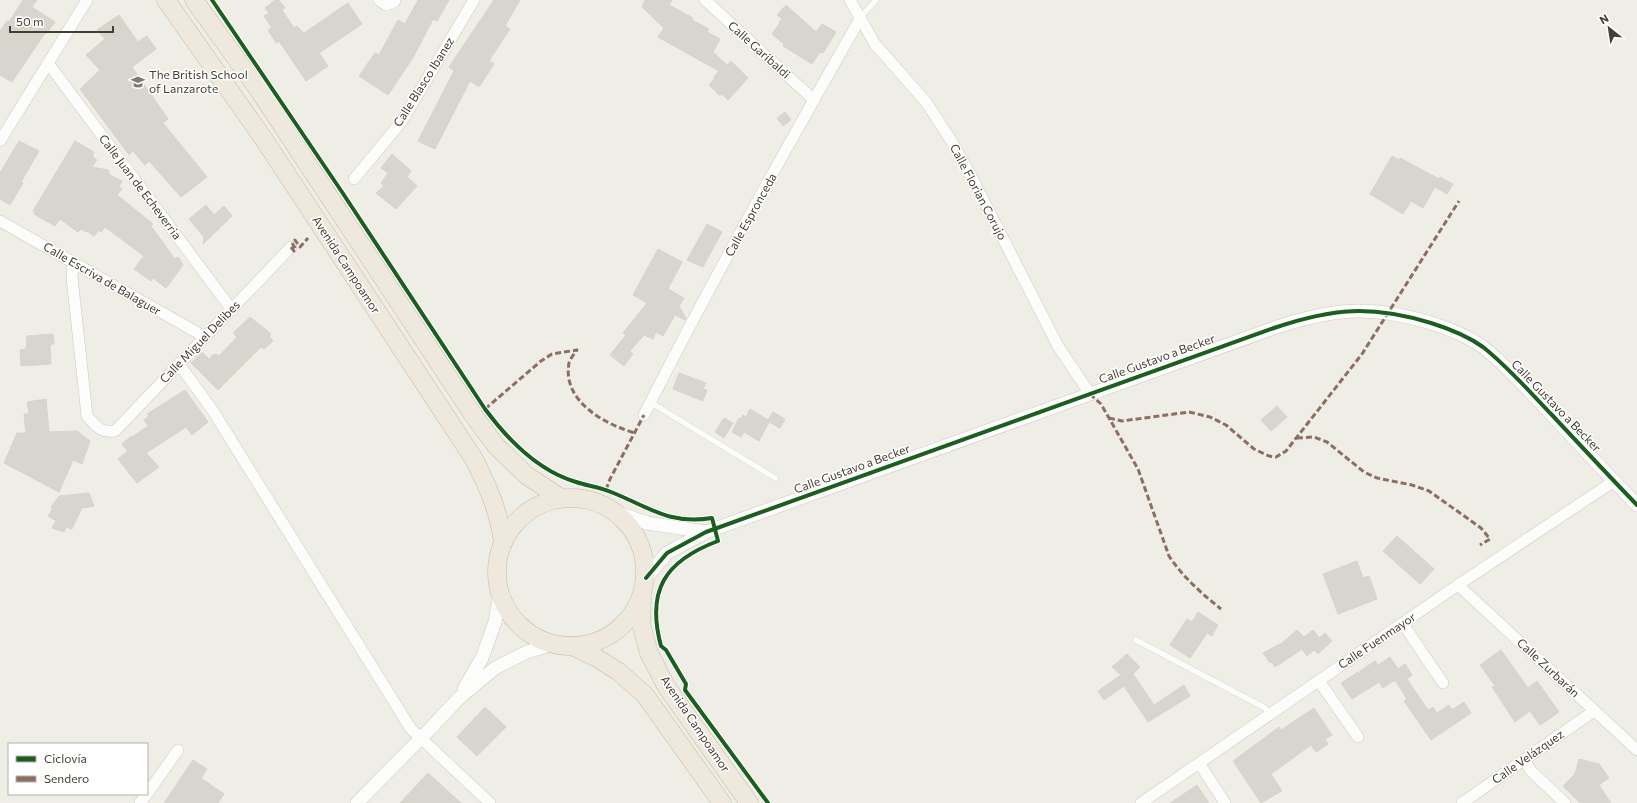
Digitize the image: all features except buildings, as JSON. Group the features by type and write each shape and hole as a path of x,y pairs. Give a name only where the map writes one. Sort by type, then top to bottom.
{"highway":[{"name":"Avenida Campoamor","path":"166,0 263,138 474,459 491,494 500,523 503,542"},
{"name":"Avenida Campoamor","path":"194,0 258,90 474,416 496,446 526,475 561,498"},
{"path":"616,512 590,500 561,498 537,506 517,521 503,542 497,568 500,594 511,616 530,634 553,644 572,646 602,639 620,626 626,621 644,587"},
{"name":"Avenida Campoamor","path":"616,512 633,530 644,553 644,587 641,624 649,653 666,686 749,803"},
{"name":"Avenida Campoamor","path":"572,646 597,658 619,672 645,695 722,803"}],"street":[{"path":"0,141 87,0"},
{"name":"Calle Blasco Ibanez","path":"354,179 402,121 474,0"},
{"name":"Calle Garibaldi","path":"704,0 814,100"},
{"name":"Calle Florian Corujo","path":"850,0 875,44 926,102 952,142 1058,346 1090,394"},
{"name":"Calle Espronceda","path":"644,415 683,338 814,100 861,18"},
{"name":"Calle Juan de Echeverria","path":"48,63 232,310"},
{"name":"Calle Escriva de Balaguer","path":"0,221 204,337"},
{"name":"Calle Miguel Delibes","path":"73,263 72,276 87,416 98,428 106,432 115,431 291,247"},
{"name":"Calle Gustavo a Becker","path":"644,587 667,553 706,532 1303,318 1331,312 1374,311 1397,314 1446,328 1482,347 1518,379 1637,505"},
{"path":"180,364 213,411 411,729 490,803"},
{"name":"Calle Fuenmayor","path":"1141,803 1458,585 1614,481"},
{"name":"Calle Gustavo a Becker","path":"616,512 647,523 706,532"},
{"name":"Calle Zurbarán","path":"1458,585 1637,750"},
{"path":"459,698 482,658 495,622 500,594"},
{"path":"1403,624 1443,683"},
{"path":"357,803 459,698 495,668 527,652 553,644"},
{"path":"1319,681 1358,737"},
{"name":"Calle Velázquez","path":"1462,803 1594,711"},
{"path":"148,793 178,750"},
{"path":"1525,760 1530,770 1565,803"},
{"path":"1199,763 1225,803"},
{"path":"140,803 146,795"}],"lane":[{"path":"861,18 876,0"},
{"path":"650,402 775,478"},
{"path":"1136,640 1265,708 1270,714"}],"marked path":[{"path":"1109,418 1122,421 1189,412 1210,417 1226,425 1254,449 1269,456 1276,457 1286,451 1362,354 1459,201"},
{"path":"291,247 294,251 296,249 292,243 295,240 300,247 308,238"},
{"path":"485,409 541,361 552,354 577,350 569,363 569,377 572,389 588,409 599,417 611,424 635,433"},
{"path":"1090,394 1101,404 1138,469 1169,556 1180,571 1206,597 1221,609"},
{"path":"606,490 610,479 644,415"},
{"path":"1297,438 1314,437 1327,442 1364,472 1377,478 1412,485 1429,491 1481,528 1490,539 1480,545"}],"cycle path":[{"path":"212,0 342,192 485,409 514,443 537,462 562,477 607,490 648,509 671,517 697,520 712,518 718,541 685,558 673,568 664,580 658,593 656,609 657,626 661,646 666,650 686,684 685,690 768,803"},
{"path":"646,578 667,553 706,532 1274,328 1315,316 1352,311 1389,313 1431,323 1458,333 1483,347 1519,380 1637,505"}],"place":[{"name":"The British School of Lanzarote","path":"138,82"}]}
